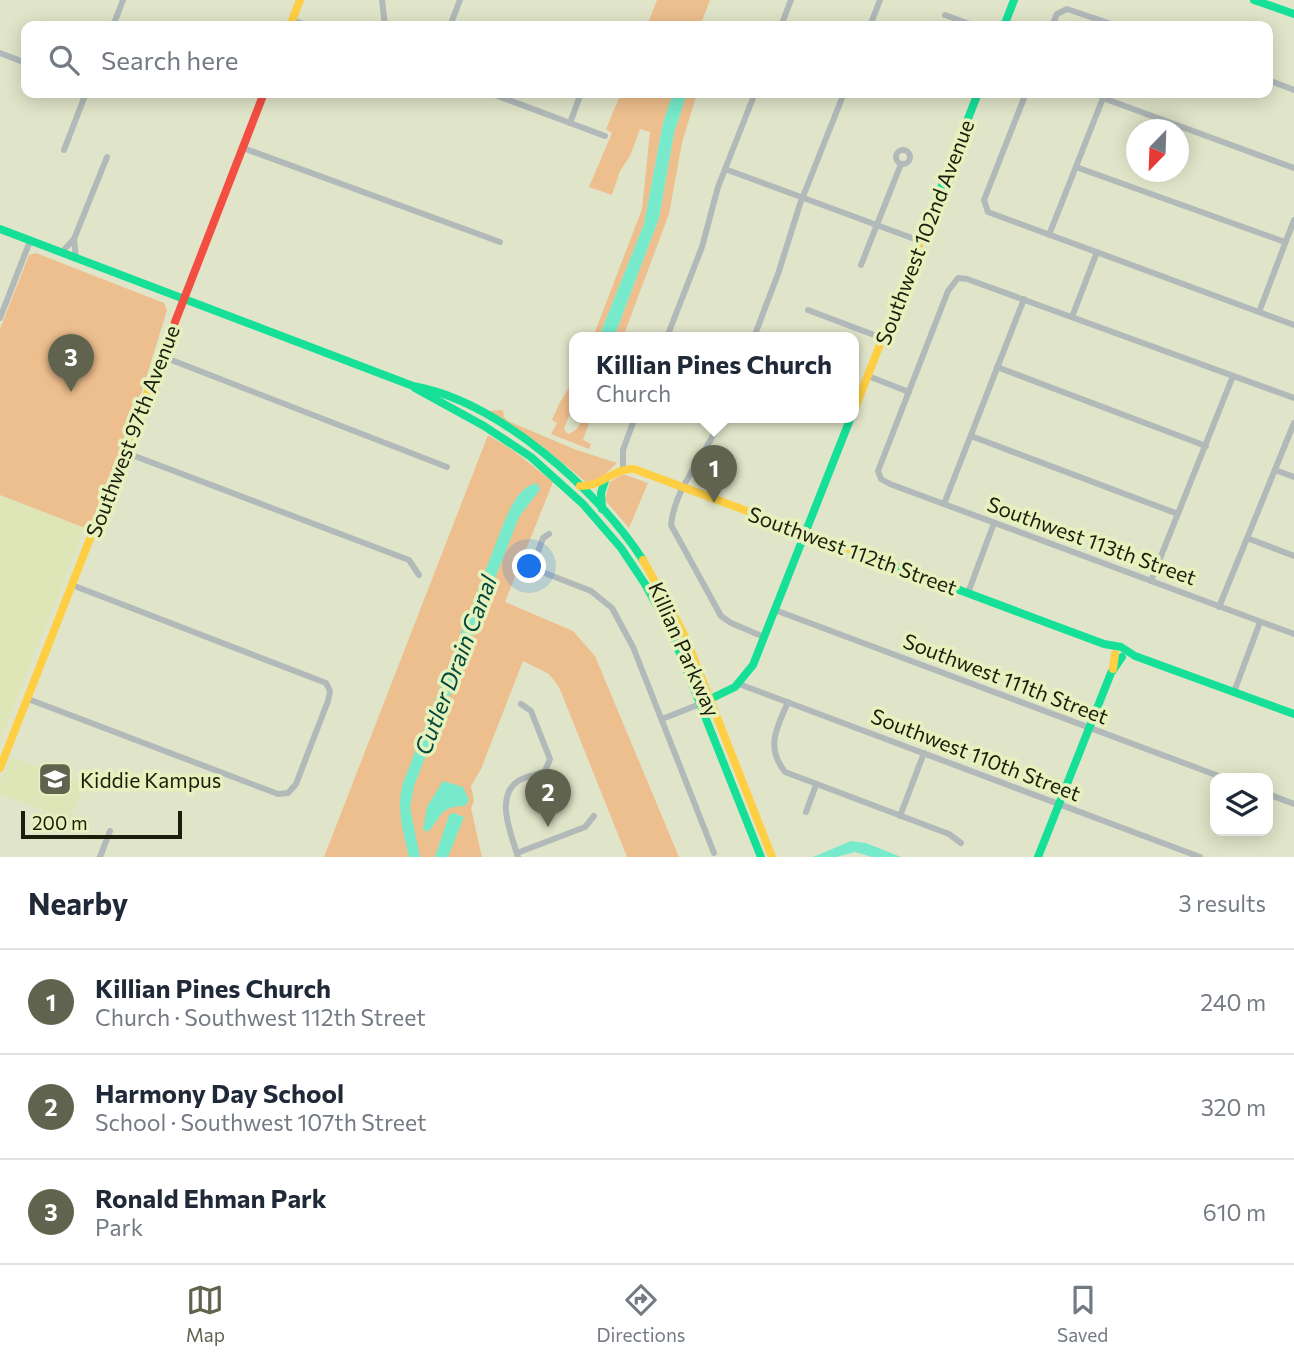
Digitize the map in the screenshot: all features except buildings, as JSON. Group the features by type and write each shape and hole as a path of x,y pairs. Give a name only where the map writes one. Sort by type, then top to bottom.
{"street":[{"path":"115,21 123,0"},
{"path":"292,21 300,0"},
{"path":"382,0 385,21"},
{"path":"452,21 460,0"},
{"path":"783,21 791,0"},
{"path":"872,21 880,0"},
{"path":"1006,21 1014,0"},
{"path":"1254,0 1294,14"},
{"path":"1054,21 1063,10 1070,9 1103,21"},
{"path":"945,15 961,21"},
{"path":"0,53 21,61"},
{"path":"1273,82 1294,90"},
{"path":"64,150 84,98"},
{"name":"Southwest 97th Avenue","path":"0,768 262,98"},
{"path":"508,98 605,136"},
{"path":"570,123 579,98"},
{"path":"669,332 702,247 725,169 753,98"},
{"path":"756,332 842,98"},
{"name":"Southwest 102nd Avenue","path":"859,398 976,98"},
{"path":"1024,98 984,200 985,208 993,215 1294,325"},
{"path":"1049,235 1103,98"},
{"path":"1112,98 1294,168"},
{"path":"243,148 500,242"},
{"path":"61,253 75,239 107,157"},
{"path":"861,265 901,164"},
{"path":"1076,167 1285,242"},
{"path":"725,169 920,241"},
{"path":"1259,312 1294,220"},
{"path":"0,229 183,300"},
{"path":"75,239 76,259"},
{"path":"0,318 30,241"},
{"path":"1072,317 1097,252"},
{"path":"867,376 909,392 940,310 955,279 964,278 1294,398"},
{"path":"944,504 1024,299"},
{"name":"Killian Parkway","path":"183,300 413,386 428,388 445,395 496,421 537,449 580,486 636,550 667,601 710,699 772,857"},
{"path":"808,310 882,338"},
{"path":"161,356 447,467"},
{"path":"998,367 1206,446"},
{"path":"1151,581 1233,376"},
{"name":"Killian Parkway","path":"413,386 425,396 475,420 521,450 592,513 625,554 654,599 677,646 761,857"},
{"name":"Southwest 113th Street","path":"909,392 878,470 879,476 885,482 1294,634"},
{"path":"602,509 601,493 605,481 611,474 623,468 623,450 633,423"},
{"path":"720,423 684,487 672,520 672,528 722,616 731,623 764,637"},
{"path":"662,719 739,684 753,665 849,423"},
{"path":"1219,607 1294,423"},
{"path":"971,436 1178,514"},
{"path":"124,452 409,560 419,575"},
{"name":"Southwest 112th Street","path":"623,468 634,469 684,487 1104,644 1120,653"},
{"path":"1275,470 1294,477"},
{"path":"580,486 593,487 605,481"},
{"path":"968,593 994,523"},
{"path":"549,534 543,538 532,568 595,593 611,608 633,647 714,853"},
{"path":"1247,538 1294,556"},
{"path":"28,699 281,794 290,792 296,784 313,741 328,701 329,689 319,679 72,585"},
{"name":"Southwest 111th Street","path":"775,610 1211,773"},
{"path":"1234,692 1260,622"},
{"path":"1038,857 1120,653 1135,656 1294,715"},
{"name":"Southwest 110th Street","path":"739,684 1200,857"},
{"path":"788,702 774,736 774,748 788,774 951,835 961,843"},
{"path":"521,704 531,710 551,759 545,771 520,780 509,794 506,810 517,855 585,827 594,816"},
{"path":"900,816 924,753"},
{"path":"806,812 816,785"},
{"path":"1273,796 1294,804"},
{"path":"100,857 110,831"}],"shaded area":[{"path":"657,0 710,0 702,21 649,21"},
{"path":"619,98 671,98 663,123 644,224 601,332 595,332 642,209 650,132 640,129 612,195 589,187 612,133 606,129"},
{"path":"685,98 696,98 682,143 669,214 625,332 616,332 659,218 674,133"},
{"path":"36,253 164,303 167,310 138,404 93,519 85,528 0,495 0,329 29,255"},
{"path":"569,388 569,416 564,429 568,434 578,428 580,423 589,423 583,440 591,444 589,449 551,434 557,423 552,420"},
{"path":"503,410 508,421 574,449 617,463 599,480 586,482 542,446 488,411"},
{"path":"488,435 514,451 553,482 505,602 573,631 595,656 679,857 627,857 559,687 549,674 523,661 481,769 471,786 474,801 471,808 482,857 324,857"},
{"path":"623,474 648,483 629,528 605,500 610,482"},
{"path":"0,495 85,528 0,741"},
{"path":"11,757 84,785 70,820 0,794 0,783"}],"water":[{"path":"671,98 685,98 674,133 659,218 616,332 601,332 644,224 663,123"},
{"name":"Cutler Drain Canal","path":"537,483 540,489 519,517 414,786 410,808 420,857 409,857 400,811 403,783 503,525 520,494 530,485"},
{"path":"443,781 463,787 469,800 465,806 446,810 428,832 423,829 427,807"},
{"path":"454,813 464,817 448,857 435,857 449,815"},
{"path":"851,841 866,843 901,857 872,857 855,852 836,857 813,857"}],"traffic: fast":[{"path":"1006,21 1014,0"},
{"path":"1254,0 1294,14"},
{"path":"934,206 976,98"},
{"path":"0,229 413,386 445,395 478,410 543,452 572,478 600,505 643,560"},
{"path":"415,388 484,426 531,457 583,504 621,548 671,631 761,857"},
{"path":"706,701 735,687 753,665 849,423"},
{"path":"602,509 601,493 605,481"},
{"path":"879,560 1104,644 1121,647 1135,656 1294,714"},
{"path":"1038,857 1111,673 1122,657"}],"traffic: slow":[{"path":"292,21 300,0"},
{"path":"859,398 934,206"},
{"path":"0,768 175,322"},
{"path":"580,486 595,484 620,471 634,469 879,560"},
{"path":"643,560 685,636 772,857"},
{"path":"1113,669 1115,654"}],"traffic: jam":[{"path":"175,322 262,98"}],"place":[{"name":"Ronald Ehman Park","path":"71,392"},
{"name":"Killian Pines Church","path":"714,503"},
{"name":"Kiddie Kampus","path":"55,779"},
{"name":"Harmony Day School","path":"548,827"}]}
